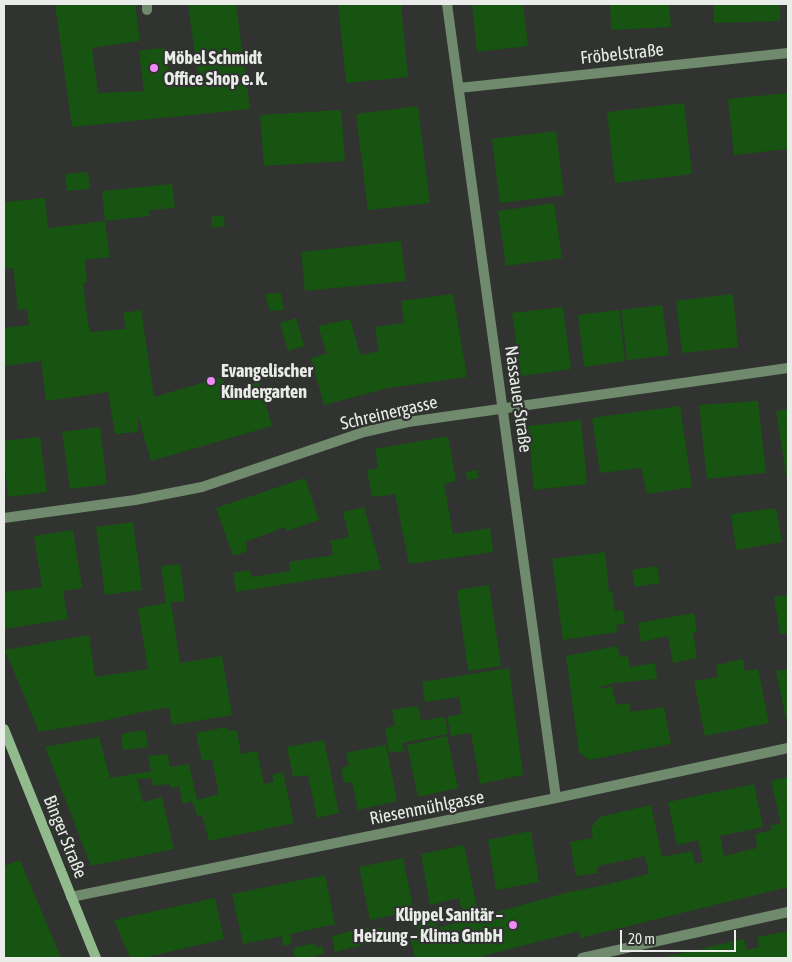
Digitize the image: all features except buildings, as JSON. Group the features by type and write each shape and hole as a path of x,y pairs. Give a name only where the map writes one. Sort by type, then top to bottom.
{"street":[{"name":"Nassauer Straße","path":"447,4 556,798"},
{"name":"Fröbelstraße","path":"459,88 788,53"},
{"name":"Schreinergasse","path":"4,518 135,500 202,486 387,426 788,368"},
{"name":"Binger Straße","path":"4,729 96,958"},
{"name":"Riesenmühlgasse","path":"71,897 556,798 788,748"},
{"path":"582,958 788,912"}],"place":[{"name":"Möbel Schmidt Office Shop e. K.","path":"154,68"},
{"name":"Evangelischer Kindergarten","path":"211,381"},
{"name":"Klippel Sanitär – Heizung – Klima GmbH","path":"513,925"}]}
